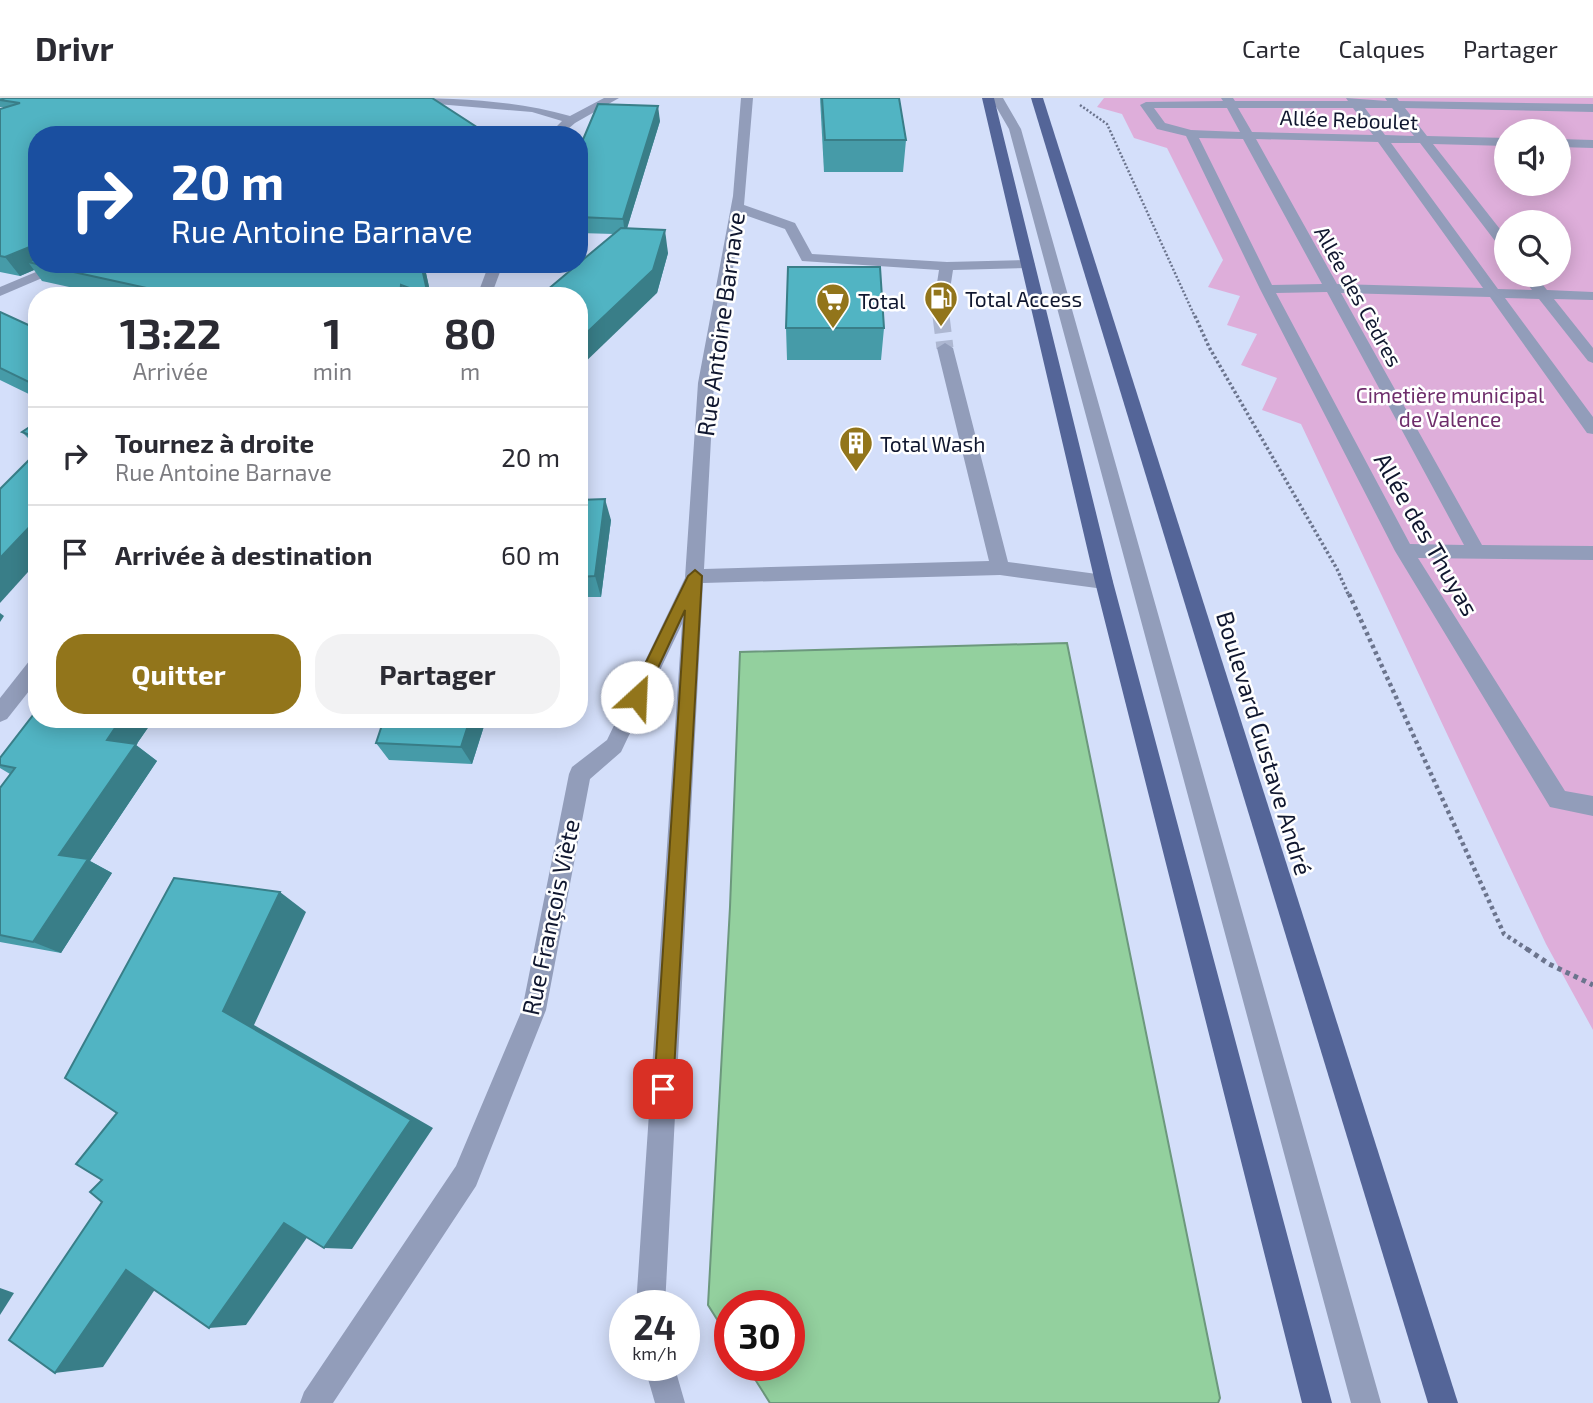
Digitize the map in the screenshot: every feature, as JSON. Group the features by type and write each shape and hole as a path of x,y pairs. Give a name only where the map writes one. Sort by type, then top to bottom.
{"main road":[{"path":"988,98 1104,582 1317,1403"},
{"name":"Boulevard Gustave André","path":"1037,98 1443,1403"}],"street":[{"path":"402,98 533,109 571,120"},
{"path":"564,126 613,98"},
{"name":"Rue Antoine Barnave","path":"651,1290 706,383 736,207 747,98"},
{"path":"997,98 1015,129 1366,1403"},
{"path":"1354,101 1593,429"},
{"path":"1393,101 1494,230"},
{"path":"1229,102 1507,102 1553,103 1593,108"},
{"name":"Allée Reboulet","path":"1229,102 1146,105 1161,126 1191,134 1494,142"},
{"name":"Allée des Cèdres","path":"1229,102 1476,550"},
{"name":"Allée des Thuyas","path":"1191,134 1267,289 1404,551 1558,800 1593,806"},
{"path":"1571,143 1593,144"},
{"path":"736,207 790,226 807,258 947,266 1028,264"},
{"path":"940,309 947,266"},
{"path":"0,292 46,273"},
{"path":"1538,287 1593,358"},
{"path":"1267,289 1331,288 1593,296"},
{"path":"945,348 1000,568"},
{"path":"1404,551 1593,553"},
{"path":"695,576 1000,568 1104,582"},
{"name":"Rue François Viète","path":"315,1403 466,1176 534,1010 580,774 614,746 695,576"},
{"path":"0,713 28,677"},
{"path":"664,1381 670,1403"}],"path":[{"path":"1075,98 1107,124 1209,347 1337,569 1504,934 1549,964 1593,985"}],"green space":[{"name":"Cimetière municipal de Valence","path":"1104,98 1593,98 1593,1030 1546,944 1301,424 1262,410 1277,378 1241,365 1257,334 1227,325 1240,296 1208,287 1223,260 1167,148 1134,138 1122,114 1097,107"}],"shaded area":[{"path":"1067,643 1220,1398 1218,1403 770,1403 756,1381 805,1381 805,1290 714,1290 714,1315 708,1305 730,907 740,652"}],"building":[{"path":"432,98 475,126 28,126 28,248 5,257 0,256 0,109 20,103 0,100"},
{"path":"822,98 899,98 906,140 825,140"},
{"path":"598,104 658,106 623,219 588,217 588,128"},
{"path":"621,228 665,230 653,270 588,331 588,287 551,287 567,273 588,273 588,256"},
{"path":"788,267 880,267 884,328 786,328"},
{"path":"78,273 423,273 426,287 401,285 142,287"},
{"path":"0,312 28,325 28,382 0,368"},
{"path":"28,461 28,528 0,558 0,489"},
{"path":"605,499 595,576 588,576 588,500"},
{"path":"28,722 28,728 115,728 107,740 136,744 59,855 88,859 33,942 0,935 0,788 15,768 0,765 0,758"},
{"path":"381,728 467,728 461,747 376,743"},
{"path":"174,878 280,892 223,1011 411,1120 324,1248 284,1223 209,1328 126,1270 55,1373 9,1340 102,1202 90,1192 102,1180 76,1164 117,1113 65,1078"}],"tunnel":[{"path":"940,309 941,317"},
{"path":"941,316 945,348"}],"place":[{"name":"Total Access","path":"941,328"},
{"name":"Total","path":"833,330"},
{"name":"Total Wash","path":"856,473"}],"route":[{"path":"637,697 695,576 663,1089"}]}
